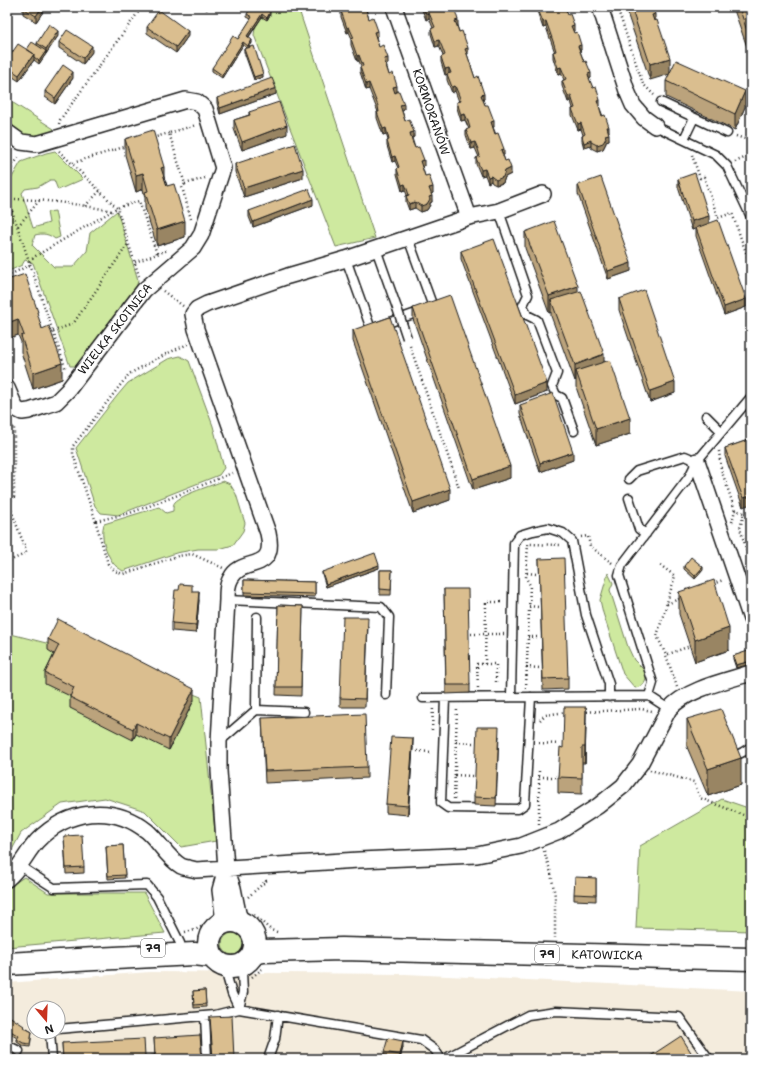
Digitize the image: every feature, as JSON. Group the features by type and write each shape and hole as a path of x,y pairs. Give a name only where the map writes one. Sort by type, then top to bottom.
{"main road":[{"name":"79","path":"7,964 194,954 215,940 232,920 246,929 234,967 215,940"},
{"name":"KATOWICKA","path":"246,929 272,937 297,938 342,949 751,959"},
{"name":"79","path":"95,959 178,939 195,941 215,940"}],"street":[{"name":"KORMORANÓW","path":"394,7 468,217"},
{"path":"600,7 627,91 633,105 644,118 655,126"},
{"name":"WIELKA SKOTNICA","path":"7,388 16,409 22,412 56,402 148,286 193,248 201,235 223,168 204,109 197,102 186,100 37,144 26,143"},
{"path":"7,132 21,142 26,143"},
{"path":"246,929 226,868 219,742 227,600 228,586 234,573 265,558 269,552 270,546 268,533 199,339 193,314 197,309 207,304 288,276 346,259 468,217 499,211 543,194"},
{"path":"697,461 751,619"},
{"path":"7,879 20,866 36,842 51,828 68,818 86,813 117,816 132,822 147,831 170,857 181,866 196,870 260,865 476,855 521,846 558,831 598,806 623,786 640,764 669,709 676,702 687,695 751,673"},
{"path":"215,940 223,914 220,890 226,868"}],"lane":[{"path":"661,102 727,133"},
{"path":"686,140 694,118"},
{"path":"655,126 716,155 727,166 751,217"},
{"path":"499,211 528,295 523,305 527,315 537,320 557,373 552,386 556,395 562,398 574,431"},
{"path":"346,259 371,329 378,327 432,307 408,238"},
{"path":"376,249 407,338"},
{"path":"648,696 654,683 619,575 622,565 689,476 697,461 751,397"},
{"path":"706,416 719,434"},
{"path":"629,479 637,471 685,456 697,461"},
{"path":"629,498 639,529 646,534"},
{"path":"511,697 514,543 520,535 532,530 548,528 563,533 572,541 586,615 609,684 609,697"},
{"path":"227,600 381,606 389,617 386,695"},
{"path":"256,617 256,710"},
{"path":"423,698 648,696 669,709"},
{"path":"445,699 441,803 448,808 454,809 518,809 525,804 531,708 528,697"},
{"path":"219,742 256,710 304,712"},
{"path":"735,756 751,747"},
{"path":"20,866 54,888 147,885 157,897 178,939"},
{"path":"239,1009 243,992 242,971 246,929"},
{"path":"215,940 232,994 239,1009"},
{"path":"66,1028 215,1016 239,1009 421,1040 435,1050 441,1059"},
{"path":"444,1059 528,1014 556,1011 679,1017 709,1059"},
{"path":"205,1016 207,1059"},
{"path":"268,1059 275,1039 278,1016"},
{"path":"51,1040 52,1059"},
{"path":"7,1045 19,1051"}],"path":[{"path":"142,7 60,120 51,140 117,208 135,262 148,286 193,314"},
{"path":"617,7 643,84 661,102"},
{"path":"147,140 209,121"},
{"path":"170,132 185,184 182,187 192,222"},
{"path":"727,133 751,141"},
{"path":"686,140 700,178 704,177 718,218 732,212 751,267"},
{"path":"7,175 18,160 26,143"},
{"path":"73,163 132,144"},
{"path":"727,166 751,155"},
{"path":"185,184 206,178 219,177"},
{"path":"85,206 100,191"},
{"path":"71,385 7,198 39,200 112,211"},
{"path":"18,227 39,200"},
{"path":"7,276 30,263 34,257 117,208 139,201 157,254"},
{"path":"53,331 73,324 129,243"},
{"path":"135,262 169,249"},
{"path":"407,338 459,488"},
{"path":"199,339 166,354 129,374 73,446 73,454 96,521 108,564 114,571 123,574 178,556 192,554 234,573"},
{"path":"8,503 14,497 14,427"},
{"path":"719,434 721,469 735,510 732,524 720,527"},
{"path":"96,521 130,513 168,500 244,468"},
{"path":"7,499 27,553 7,562"},
{"path":"735,510 751,514"},
{"path":"744,513 740,528 751,566"},
{"path":"528,697 526,667 530,585 526,578 528,544 564,545 570,539 588,536 590,546 621,569"},
{"path":"660,564 675,576 658,636 678,689"},
{"path":"527,573 537,574"},
{"path":"710,586 736,575"},
{"path":"667,605 688,595"},
{"path":"485,664 486,602 513,602"},
{"path":"529,606 539,607"},
{"path":"471,634 512,634"},
{"path":"528,637 540,637"},
{"path":"666,655 690,646"},
{"path":"484,689 478,689 477,664 496,664 496,689 490,689"},
{"path":"526,667 540,668"},
{"path":"432,737 432,707 457,707 454,809"},
{"path":"531,708 543,717"},
{"path":"581,712 642,709 652,711"},
{"path":"538,726 540,720 545,715 573,712"},
{"path":"539,738 539,750"},
{"path":"456,742 474,743"},
{"path":"539,744 559,744"},
{"path":"417,751 431,752 431,759"},
{"path":"640,764 648,770 694,782 700,798 751,818"},
{"path":"539,770 540,839 551,873 555,896 555,939 548,938"},
{"path":"455,775 472,776"},
{"path":"539,777 556,777"},
{"path":"246,929 266,881 261,876 260,865"},
{"path":"246,929 244,905 270,930 282,932"},
{"path":"178,939 195,930 215,940"}],"shaded area":[{"path":"150,972 406,974 751,991 751,1059 7,1059 7,983"}],"green space":[{"path":"258,7 298,7 375,238 336,247 254,35"},
{"path":"7,99 54,129 49,135 31,136 22,134 7,124"},
{"path":"55,151 83,179 58,190 54,180 50,180 38,187 25,189 22,193 33,228 49,223 47,212 55,211 60,237 55,239 46,234 35,235 32,245 54,267 73,267 87,251 90,233 117,211 138,280 137,285 76,366 70,366 33,263 25,260 22,265 7,272 7,186 21,162"},
{"path":"180,356 189,361 213,426 224,468 219,475 118,515 101,513 95,506 76,448 128,383 168,359"},
{"path":"223,481 230,484 236,494 245,523 243,531 233,545 219,549 198,549 176,553 123,571 113,563 104,544 104,524 159,507 166,513 173,511 173,506 178,499"},
{"path":"608,573 613,583 610,590 628,647 634,660 647,673 643,685 635,688 623,674 603,613 600,600"},
{"path":"7,633 97,656 201,697 216,841 181,847 145,811 105,798 62,804 21,833 7,859"},
{"path":"722,799 751,809 751,931 636,928 640,846"},
{"path":"24,877 48,893 144,893 165,933 7,947 7,888"},
{"path":"229,933 237,933 244,940 244,948 237,955 229,955 222,948 222,940"}],"building":[{"path":"23,7 42,7 36,16"},
{"path":"251,7 256,11 259,7 263,7 270,12 267,18 262,14 247,36 252,40 248,46 243,42 222,75 212,68 233,36 238,39 252,17 247,14"},
{"path":"342,7 365,7 369,19 373,17 378,31 374,32 379,47 383,45 388,58 384,59 389,75 393,73 397,86 393,87 395,93 399,91 404,104 400,105 405,121 409,119 414,132 410,133 412,141 415,148 419,147 424,160 420,161 425,176 429,175 433,187 429,188 432,196 429,197 430,199 427,204 421,206 415,202 409,204 406,196 409,195 407,189 405,184 402,185 397,169 399,167 395,156 392,157 387,141 389,140 386,128 383,129 377,112 379,112 378,106 369,83 366,84 360,67 363,66 359,55 357,56 351,39 354,38 349,27 347,28 341,11 344,10"},
{"path":"423,7 454,7 458,20 455,21 459,32 462,31 468,48 465,49 475,78 478,76 484,94 481,95 485,105 488,105 494,121 491,122 495,134 498,133 504,149 501,150 505,161 508,160 511,168 505,171 503,177 496,180 491,176 488,177 485,169 481,170 476,158 480,156 478,149 475,142 471,143 466,130 470,128 468,121 465,114 461,115 457,102 461,101 455,86 452,87 447,74 451,73 449,68 445,69 441,57 445,55 439,40 435,41 431,29 435,27 429,13 426,14"},
{"path":"537,7 565,7 568,15 570,14 574,25 571,26 574,33 577,32 581,45 578,46 584,62 586,61 591,73 588,74 589,78 593,88 596,87 600,100 597,101 602,116 605,115 609,127 607,127 609,134 605,135 606,138 603,143 597,145 591,142 591,140 584,143 582,136 585,134 581,123 578,124 572,109 575,108 571,95 568,96 562,81 566,79 561,67 558,68 553,52 556,51 554,44 546,21 543,22"},
{"path":"631,7 652,7 655,14 652,15 654,21 657,20 670,58 650,64"},
{"path":"739,7 751,7 751,30 747,31"},
{"path":"159,10 188,31 176,47 147,27"},
{"path":"49,24 58,31 46,49 37,43"},
{"path":"67,30 92,46 83,58 59,42"},
{"path":"32,42 46,51 39,61 34,57 34,54 27,49"},
{"path":"18,44 34,54 19,75 7,67 7,60"},
{"path":"254,46 263,74 254,77 244,49"},
{"path":"676,60 745,91 735,114 666,81"},
{"path":"63,65 73,72 55,98 45,91"},
{"path":"272,78 276,88 220,108 217,98"},
{"path":"279,102 287,125 242,142 234,120 250,115 249,112"},
{"path":"153,130 164,167 161,168 167,186 174,184 185,221 157,230 145,192 148,191 143,173 136,175 125,139"},
{"path":"295,144 303,169 244,188 235,164"},
{"path":"695,173 709,216 692,221 678,179"},
{"path":"601,177 631,263 608,271 578,185"},
{"path":"309,189 313,199 253,222 249,211"},
{"path":"718,220 746,299 724,307 696,228"},
{"path":"554,221 578,286 549,296 525,232"},
{"path":"494,239 547,383 515,395 461,251"},
{"path":"25,274 42,329 49,326 62,363 33,373 21,336 24,335 18,319 10,322 7,313 7,280"},
{"path":"644,290 675,382 650,391 619,299"},
{"path":"581,291 604,354 575,365 551,300"},
{"path":"450,295 510,466 473,479 413,308"},
{"path":"390,317 450,489 413,502 353,330"},
{"path":"610,360 630,418 596,429 576,371"},
{"path":"553,393 573,452 540,463 520,405"},
{"path":"751,439 751,496 743,498 725,448"},
{"path":"7,536 10,544 7,545"},
{"path":"375,553 379,565 326,584 322,572"},
{"path":"691,557 703,567 695,576 684,566"},
{"path":"564,558 568,678 543,679 539,559"},
{"path":"380,570 392,570 391,590 380,589"},
{"path":"244,580 315,582 315,594 244,592"},
{"path":"714,580 729,628 695,640 679,592"},
{"path":"180,584 192,585 192,591 199,591 196,625 172,623 175,590 179,590"},
{"path":"444,589 468,589 470,685 446,685"},
{"path":"278,605 303,606 301,687 276,687"},
{"path":"343,617 368,617 365,699 340,698"},
{"path":"58,619 194,689 169,739 136,723 133,729 70,697 74,687 45,673 59,645 48,639"},
{"path":"751,650 751,661 736,665 733,656"},
{"path":"564,707 586,707 585,747 582,747 582,778 558,777 560,747 563,748"},
{"path":"721,709 741,758 708,769 687,719"},
{"path":"365,714 367,767 265,771 262,718"},
{"path":"477,727 499,727 496,798 474,797"},
{"path":"391,737 413,738 408,806 386,804"},
{"path":"82,835 84,867 66,868 64,836"},
{"path":"123,845 125,875 108,876 106,846"},
{"path":"575,877 596,878 596,895 574,894"},
{"path":"205,990 206,1004 194,1005 193,991"},
{"path":"9,1016 24,1026 23,1027 26,1029 26,1040 31,1040 30,1044 23,1043 17,1039 19,1036 7,1029 7,1017 8,1018"},
{"path":"232,1016 234,1059 213,1059 210,1017"},
{"path":"200,1035 202,1059 63,1059 62,1043 144,1039 145,1056 155,1055 154,1038"},
{"path":"681,1036 695,1059 646,1059"},
{"path":"388,1038 403,1041 400,1055 384,1052"},
{"path":"7,1052 18,1059 7,1059"}]}
